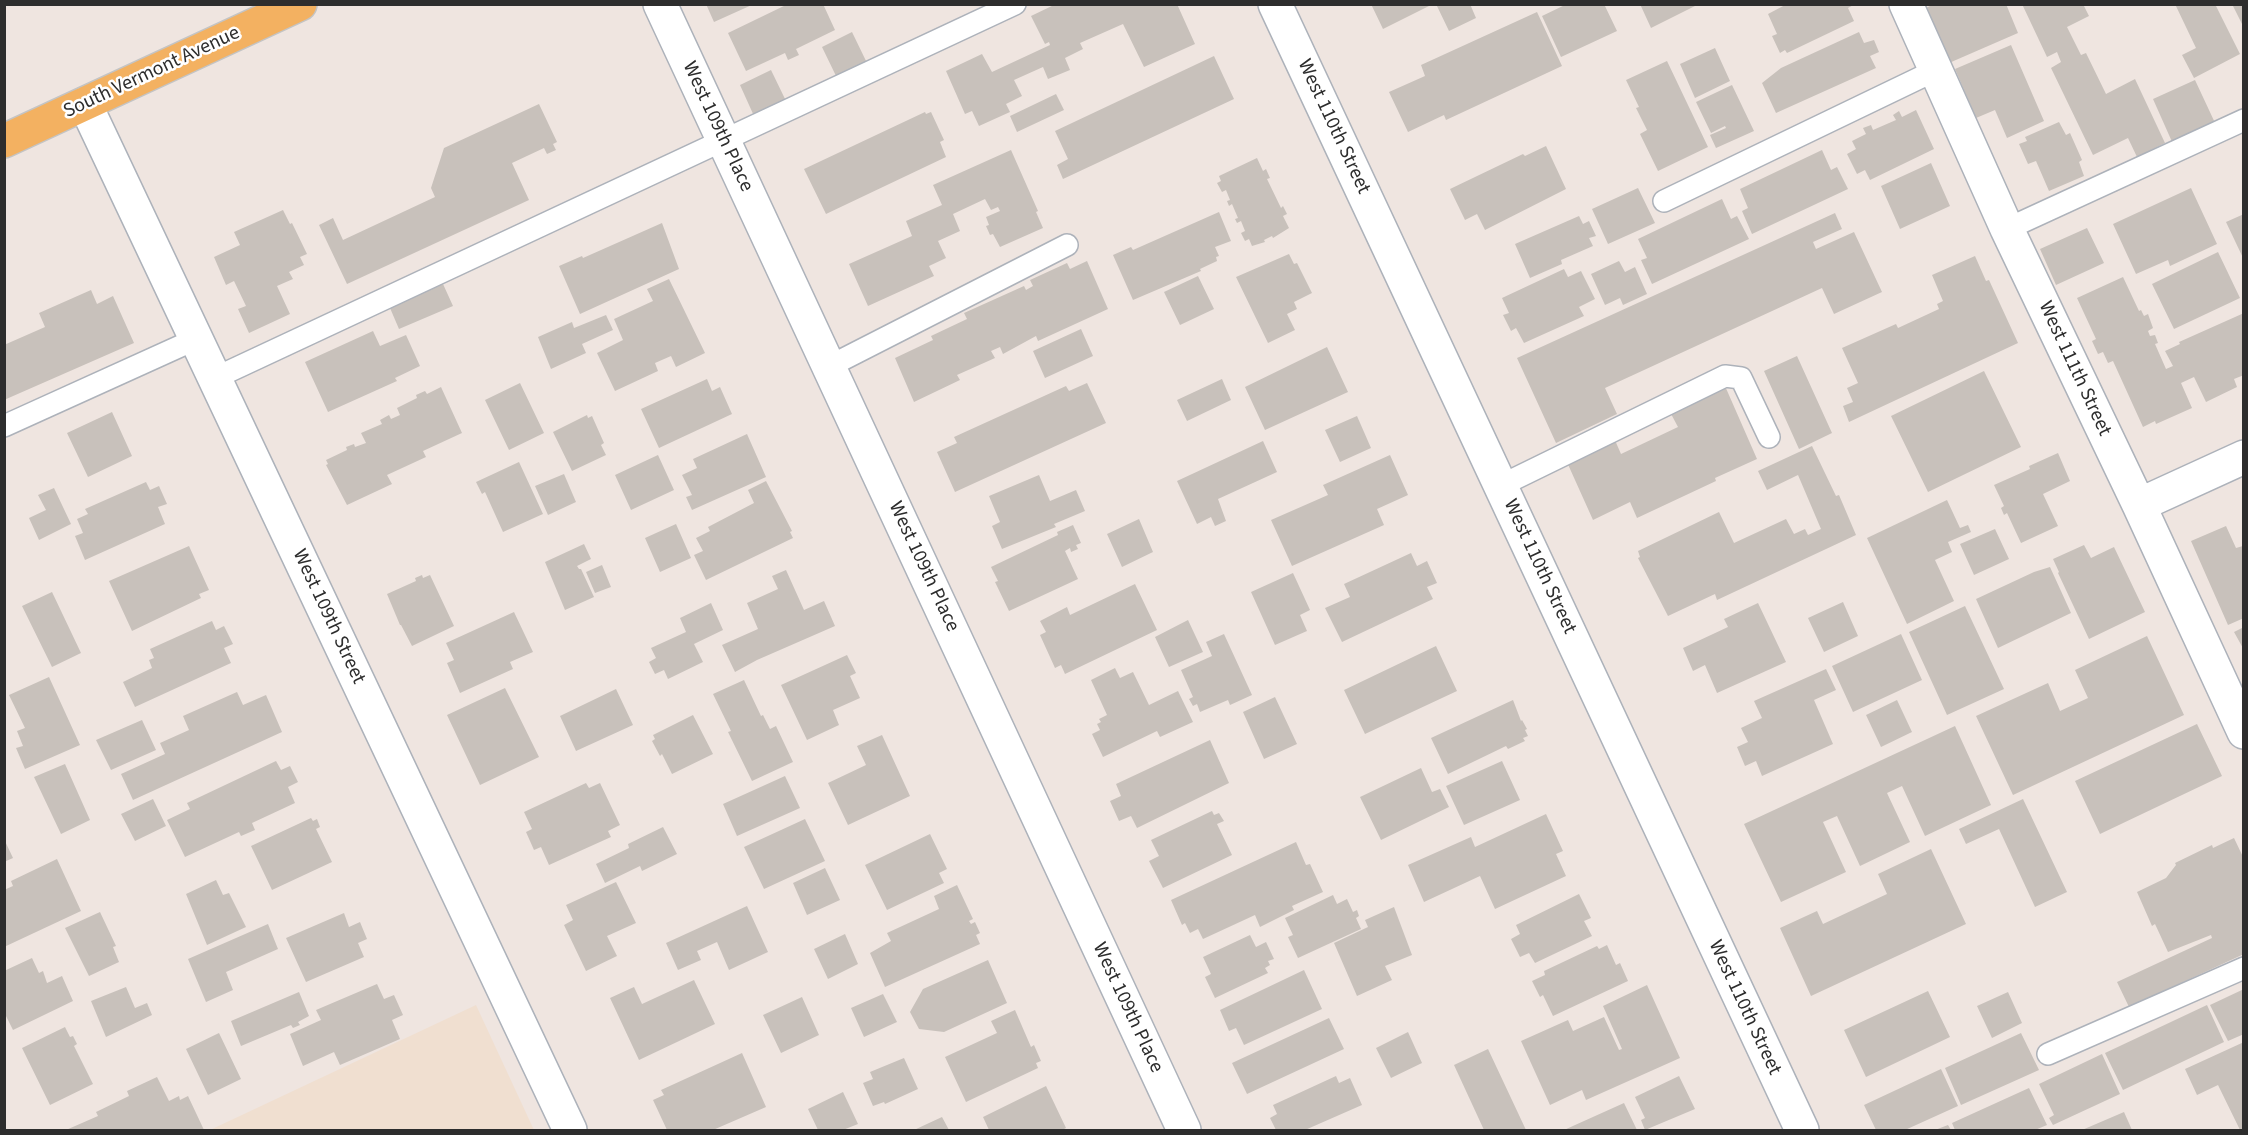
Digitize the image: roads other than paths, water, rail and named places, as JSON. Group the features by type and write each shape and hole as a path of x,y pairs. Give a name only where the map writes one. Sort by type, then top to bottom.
{"main road":[{"name":"South Vermont Avenue","path":"4,141 300,4"}],"street":[{"name":"West 109th Place","path":"660,4 1184,1131"},
{"name":"West 110th Street","path":"1275,4 1802,1131"},
{"name":"West 111th Street","path":"1906,4 2007,229 2244,732"},
{"name":"West 109th Street","path":"85,104 570,1131"},
{"path":"2139,505 2244,457"}],"lane":[{"path":"215,378 1015,4"},
{"path":"1664,201 1936,70"},
{"path":"2007,229 2244,120"},
{"path":"830,366 1067,245"},
{"path":"4,426 196,339"},
{"path":"1500,486 1725,376 1741,378 1769,437"},
{"path":"2048,1054 2244,968"}]}
